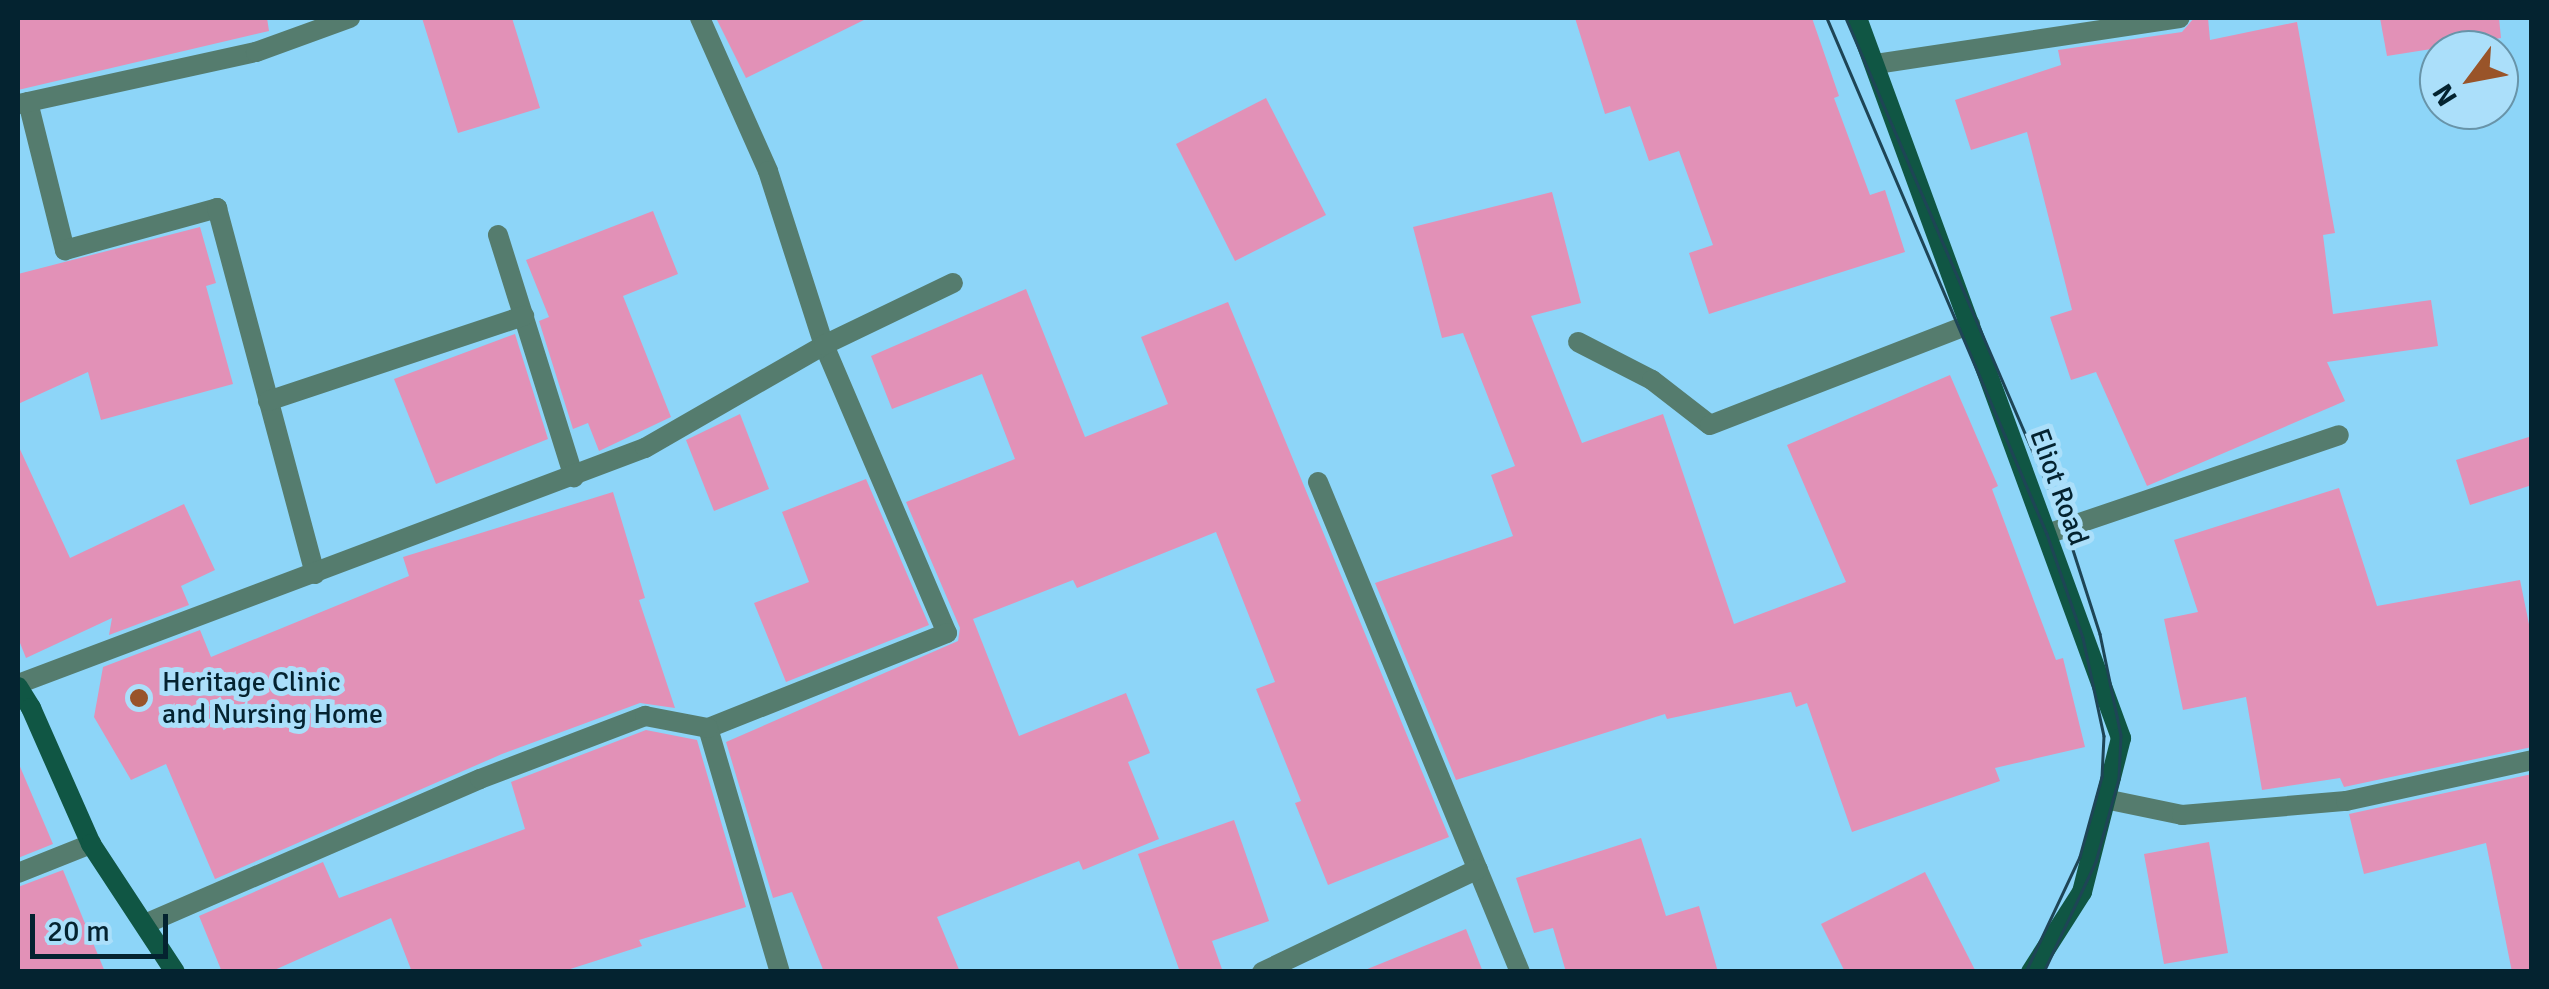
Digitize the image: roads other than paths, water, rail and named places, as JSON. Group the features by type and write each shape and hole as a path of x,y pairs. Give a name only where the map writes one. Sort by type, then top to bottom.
{"street":[{"path":"315,574 217,208 65,250 23,103 256,52 302,26 350,18"},
{"path":"145,924 480,778 644,716 708,728 947,633 824,345 768,171 700,18"},
{"name":"Eliot Road","path":"1857,18 2121,738 2082,892 2031,972"},
{"path":"1876,64 2180,18"},
{"path":"498,235 574,476"},
{"path":"175,972 91,844 18,686 645,448 824,345 954,283"},
{"path":"268,400 524,316"},
{"path":"1578,342 1652,380 1710,425 1970,324"},
{"path":"2047,534 2340,435"},
{"path":"1318,482 1520,972"},
{"path":"708,728 780,972"},
{"path":"2105,800 2182,815 2346,801 2532,760"},
{"path":"18,872 91,844"},
{"path":"1262,972 1478,869"}],"tram line":[{"path":"1827,18 2047,534 2083,638 2104,736 2102,777 2080,857 2026,972"},
{"path":"1846,18 2066,528 2100,634 2121,735 2119,779 2096,862 2044,972"}],"place":[{"name":"Heritage Clinic and Nursing Home","path":"139,698"}]}
